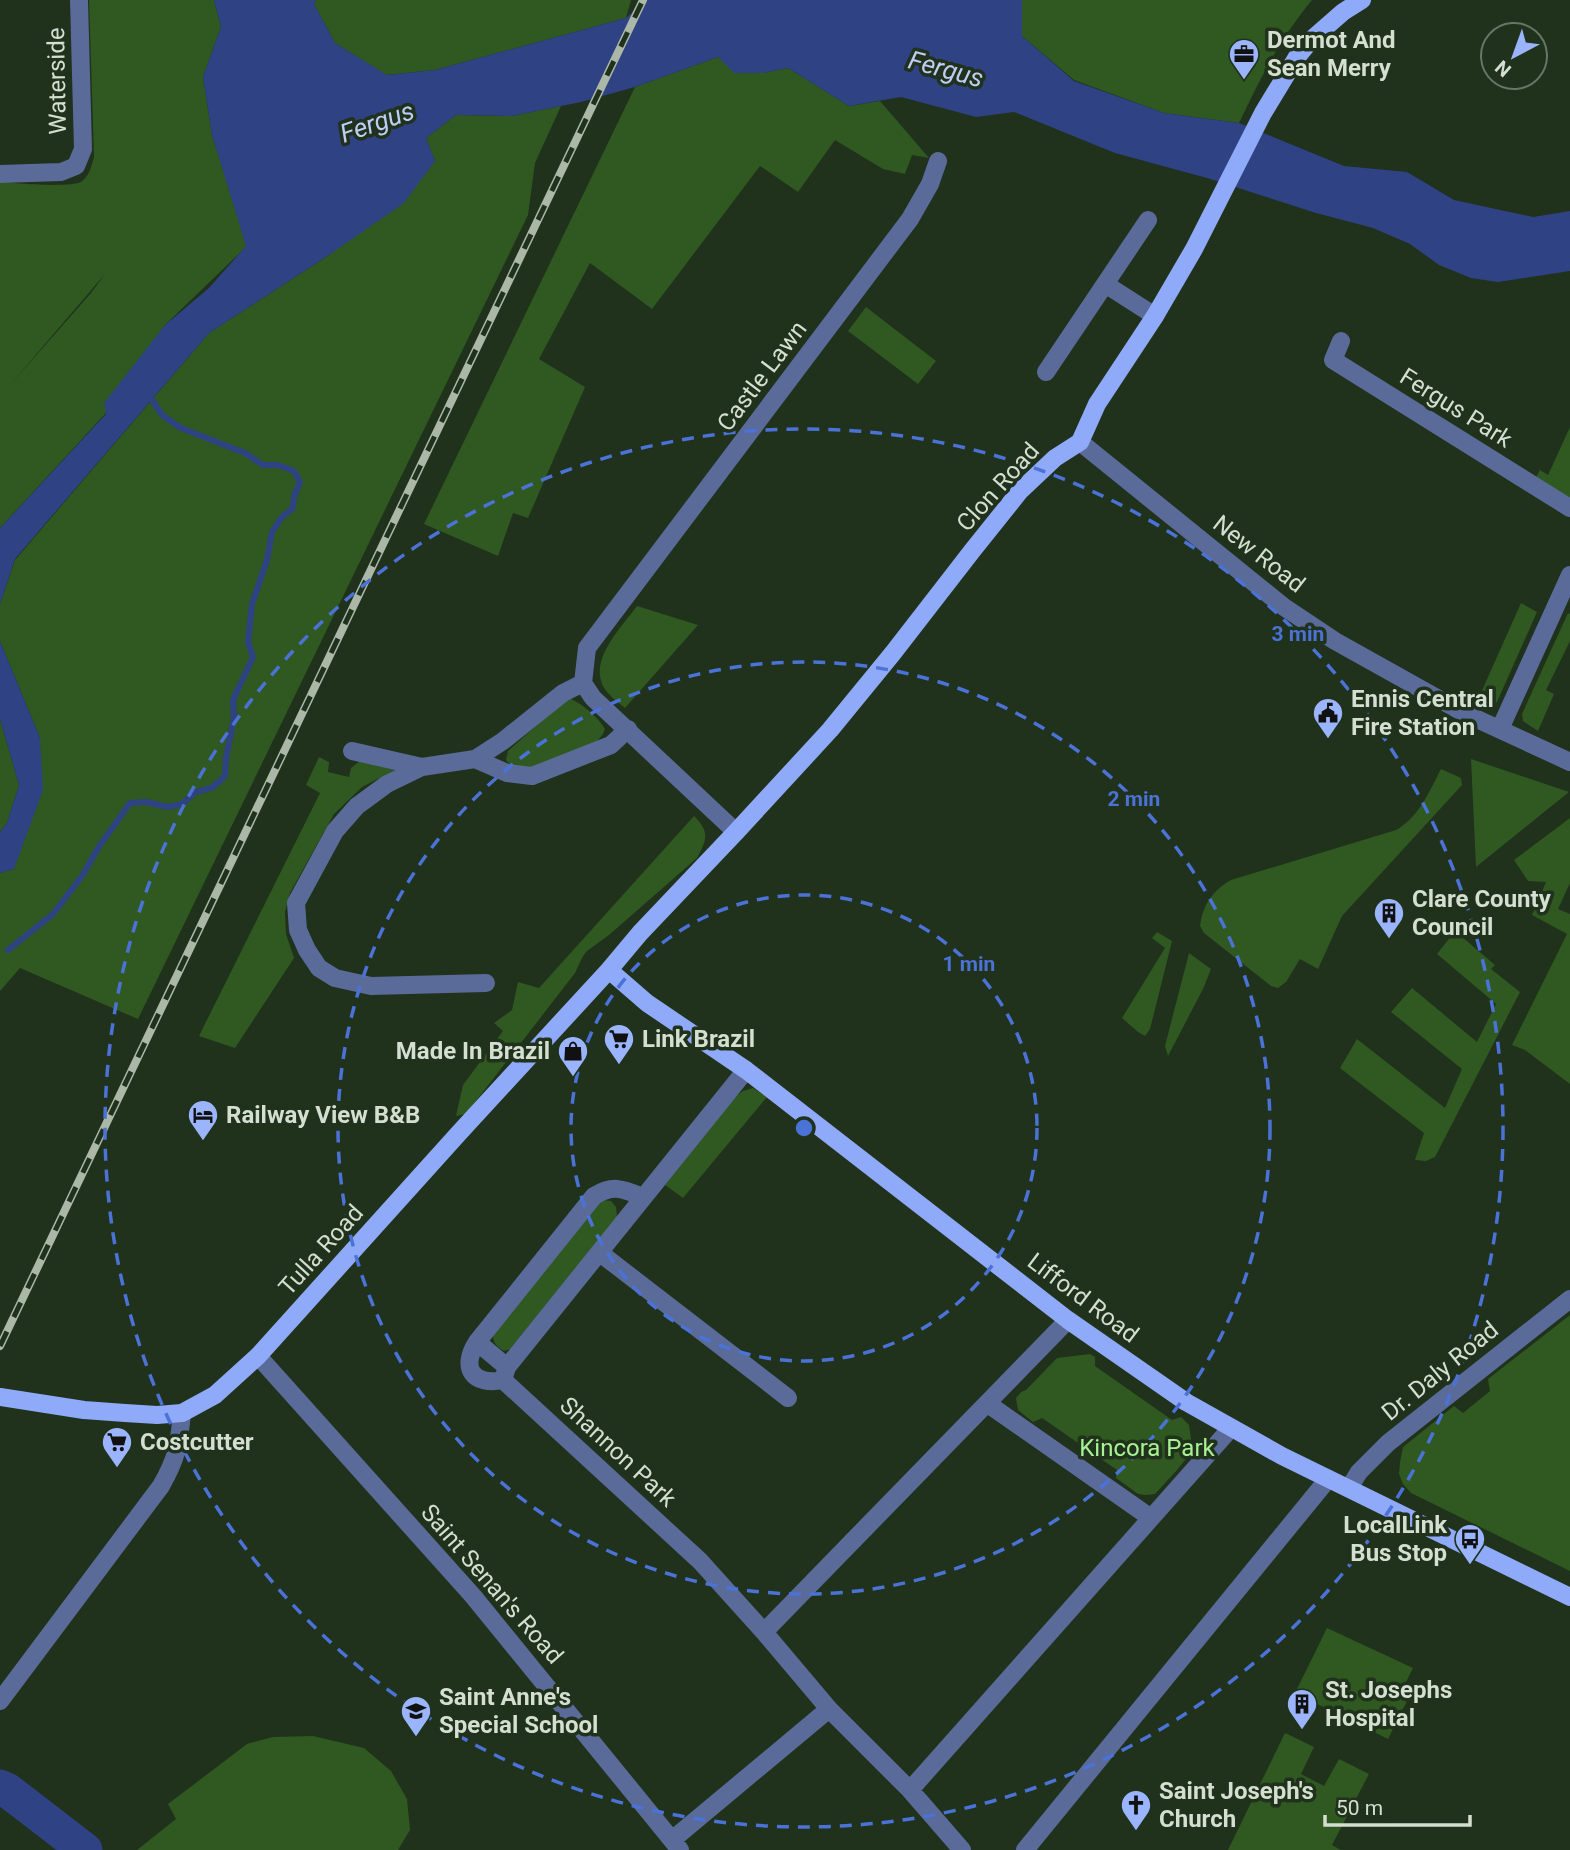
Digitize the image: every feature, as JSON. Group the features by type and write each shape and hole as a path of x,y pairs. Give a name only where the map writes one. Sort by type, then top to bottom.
{"main road":[{"path":"1080,442 1097,404 1195,249 1263,113 1297,57 1311,40 1343,12 1362,0"},
{"name":"Clon Road","path":"609,970 640,933 830,730 1020,491 1055,458 1080,442"},
{"name":"Lifford Road","path":"609,970 647,1003 746,1070 1068,1320 1186,1402 1282,1456 1570,1597"},
{"name":"Tulla Road","path":"0,1397 84,1410 157,1415 182,1413 215,1395 258,1356 609,970"}],"street":[{"name":"Waterside","path":"0,174 61,173 76,166 83,149 79,0"},
{"name":"Castle Lawn","path":"583,683 587,648 910,219 930,184 939,161"},
{"path":"1046,372 1149,220"},
{"path":"1105,284 1154,316"},
{"name":"Fergus Park","path":"1341,341 1334,360 1570,508"},
{"name":"New Road","path":"1080,442 1284,607 1335,641 1464,713 1570,762"},
{"path":"1500,729 1570,575"},
{"path":"486,983 371,986 335,978 319,968 307,950 298,930 296,903 335,831 357,806 387,784 422,767 475,759 503,741 563,693 583,683 593,698 736,832"},
{"path":"475,759 507,773 532,776 611,745 628,729"},
{"path":"352,751 422,767"},
{"path":"505,1373 746,1070"},
{"path":"477,1342 594,1196 605,1189 618,1188 643,1197"},
{"path":"600,1253 788,1398"},
{"name":"Dr. Daly Road","path":"1349,1489 1359,1472 1388,1443 1570,1299"},
{"path":"962,1850 910,1790 830,1710 764,1632 1068,1320"},
{"name":"Shannon Park","path":"505,1373 492,1382 481,1380 470,1371 468,1362 477,1342 505,1373 700,1561 764,1632"},
{"name":"Saint Senan's Road","path":"258,1356 474,1597 676,1845"},
{"path":"988,1404 1151,1518"},
{"path":"0,1701 161,1486 172,1468 179,1444 182,1413"},
{"path":"910,1790 1231,1428"},
{"path":"1025,1850 1328,1479"},
{"path":"676,1845 830,1710"}],"green space":[{"path":"89,0 214,0 221,27 203,77 212,135 247,246 165,325 106,413 0,528 0,182 75,184 86,177 94,157","holes":["105,274 91,293 10,385"]},
{"path":"316,0 631,0 626,18 435,70 386,75 335,43 314,4"},
{"path":"1022,0 1312,0 1280,44 1239,123 1164,113 1074,80 1022,36"},
{"path":"718,57 763,73 788,68 849,106 880,101 929,158 912,155 905,174 883,169 835,140 798,192 760,166 652,309 590,263 539,359 585,387 528,518 513,513 498,556 424,524 635,87"},
{"path":"561,106 535,163 528,215 138,1019 20,968 0,991 0,873 14,869 40,738 0,641 0,604 15,560 209,333 329,255 435,161 426,138 456,115 512,116"},
{"path":"866,307 936,361 918,384 848,331"},
{"path":"1570,427 1570,498 1536,477 1540,470 1548,475"},
{"path":"1521,603 1537,612 1497,702 1487,707 1476,704"},
{"path":"637,606 698,625 625,708 608,693 601,682 600,671 607,647"},
{"path":"1568,613 1570,641 1546,690 1554,694 1538,731 1523,721 1522,714"},
{"path":"571,699 590,712 605,729 595,744 536,768 510,765 506,760 508,751 564,701"},
{"path":"0,719 19,785 7,823 0,832"},
{"path":"319,757 329,762 328,772 349,777 351,768 360,761 395,770 362,787 334,814 290,893 285,912 286,934 294,958 235,1048 199,1036 320,793 306,785"},
{"path":"1471,759 1569,792 1476,867"},
{"path":"1441,769 1461,778 1462,785 1342,916 1318,969 1300,959 1286,982 1278,988 1271,986 1204,933 1200,926 1203,912 1210,899 1224,884 1396,830 1417,811"},
{"path":"694,816 705,831 703,846 697,858 587,951 575,973 466,1114 456,1116 463,1085 503,1031 494,1023 512,1010 518,982 539,988"},
{"path":"1570,818 1570,883 1558,909 1570,914 1570,1084 1525,1050 1512,1045 1567,934 1532,915 1546,882 1528,881 1514,860"},
{"path":"1455,931 1495,965 1491,969 1520,992 1435,1157 1426,1161 1415,1160 1424,1133 1340,1068 1357,1039 1445,1108 1462,1069 1391,1012 1412,988 1477,1042 1496,1004 1437,954"},
{"path":"1157,932 1172,941 1150,1029 1145,1036 1122,1018 1165,948 1152,938"},
{"path":"1189,953 1211,969 1168,1056 1165,1046"},
{"path":"753,1088 767,1097 683,1198 665,1185 732,1099"},
{"path":"603,1200 611,1201 616,1207 617,1217 510,1349 504,1351 497,1346 493,1335"},
{"path":"1570,1315 1570,1571 1411,1493 1399,1474 1403,1447 1454,1406 1463,1413 1490,1391 1488,1379"},
{"name":"Kincora Park","path":"1090,1354 1095,1357 1095,1366 1172,1420 1181,1417 1189,1425 1192,1446 1189,1455 1155,1494 1138,1494 1116,1478 1117,1470 1042,1418 1033,1422 1018,1410 1016,1398 1057,1358"},
{"path":"1327,1628 1413,1668 1401,1692 1409,1697 1388,1739 1295,1693"},
{"path":"1285,1733 1314,1747 1301,1774 1324,1786 1339,1759 1369,1774 1332,1845 1341,1850 1228,1850"},
{"path":"313,1736 364,1748 391,1771 407,1799 410,1830 398,1850 137,1850 176,1819 168,1804 247,1744 273,1737"}],"water":[{"path":"214,0 316,0 314,4 335,43 387,75 435,70 626,18 646,0 1022,0 1022,36 1074,81 1164,113 1239,123 1344,166 1407,172 1454,200 1533,217 1570,211 1570,271 1498,282 1471,278 1439,265 1410,244 1373,228 1115,153 1014,112 976,117 901,97 849,106 788,68 763,73 734,73 718,57 635,87 581,102 512,116 456,115 426,138 435,161 404,203 209,333 15,559 0,604 0,528 106,414 104,403 165,325 209,288 246,246 212,135 203,77 221,27"},
{"path":"0,641 40,738 43,790 14,869 0,873 0,832 7,823 19,785 0,719"}],"waterway":[{"path":"8,950 53,914 82,876 130,803 146,802 168,807 182,804 194,793 213,787 225,776 234,718 233,700 253,657 248,642 252,604 267,560 272,532 282,517 293,508 294,496 300,482 294,471 278,465 263,465 245,453 181,428 162,415 149,395"},
{"name":"Fergus","path":"0,1787 85,1850"}],"railway":[{"path":"0,1346 643,0"}],"place":[{"name":"Dermot And Sean Merry","path":"1244,81"},
{"name":"Ennis Central Fire Station","path":"1328,740"},
{"name":"Clare County Council","path":"1389,940"},
{"name":"Link Brazil","path":"619,1066"},
{"name":"Made In Brazil","path":"573,1078"},
{"name":"Railway View B&B","path":"203,1142"},
{"name":"Costcutter","path":"117,1469"},
{"name":"LocalLink Bus Stop","path":"1470,1566"},
{"name":"St. Josephs Hospital","path":"1302,1731"},
{"name":"Saint Anne's Special School","path":"416,1738"},
{"name":"Saint Joseph's Church","path":"1136,1832"}]}
